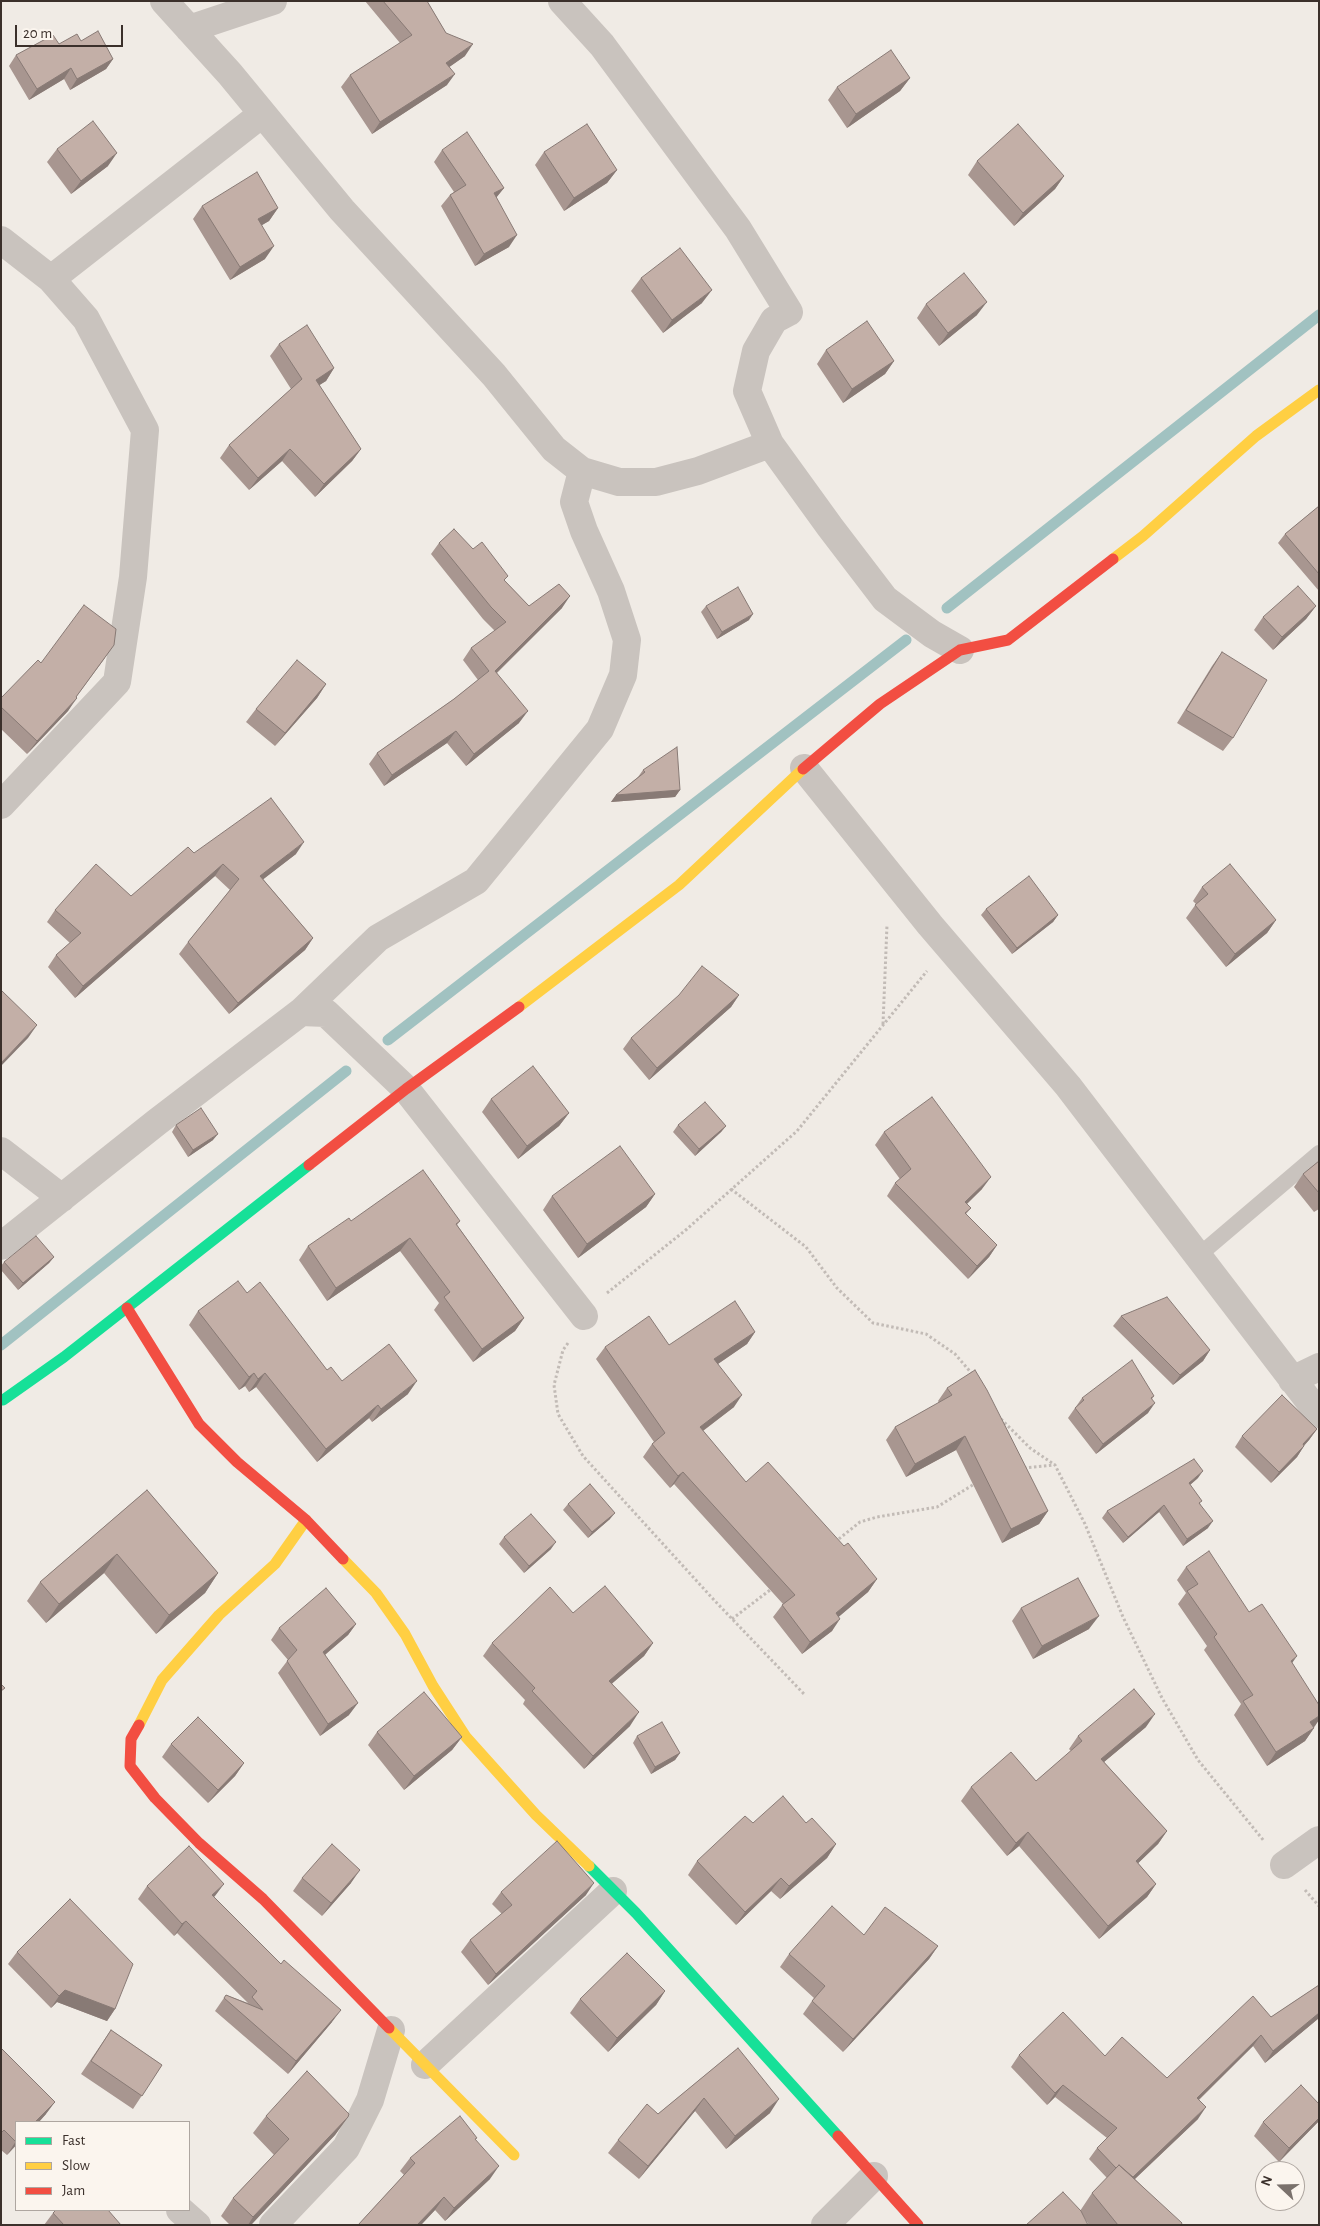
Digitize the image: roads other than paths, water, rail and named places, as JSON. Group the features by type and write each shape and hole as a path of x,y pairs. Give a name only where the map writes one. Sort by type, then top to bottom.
{"street":[{"path":"164,1 342,210 494,375 554,448 582,471 620,482 656,482 698,471 770,444"},
{"path":"189,29 273,1"},
{"path":"562,1 602,45 738,229 789,312 774,320 756,351 747,391 770,444 886,599 932,634 960,650"},
{"path":"51,279 262,114"},
{"path":"1,240 51,279 86,319 145,430 133,577 117,682 1,805"},
{"path":"3,1400 64,1357 406,1089 569,970 679,885 804,768 880,704 960,650 1008,640 1142,536 1256,436 1319,390"},
{"path":"1,1246 157,1122 301,1012 378,938 476,881 600,729 623,675 627,640 611,591 584,531 574,502 582,471"},
{"path":"804,768 948,945 1068,1086 1319,1414"},
{"path":"301,1012 326,1012 406,1089 584,1316"},
{"path":"1,1151 62,1198"},
{"path":"127,1308 199,1424 237,1462 306,1520 376,1593 405,1634 433,1686 466,1737 536,1815 636,1913 918,2225"},
{"path":"1292,1380 1319,1367"},
{"path":"306,1520 275,1564 219,1615 162,1680 131,1739 130,1766 155,1798 199,1843 264,1899 514,2155"},
{"path":"1284,1865 1319,1840"},
{"path":"425,2065 613,1891"},
{"path":"273,2225 346,2148 370,2100 391,2030"},
{"path":"825,2225 874,2176"},
{"path":"181,2211 197,2225"}],"lane":[{"path":"1198,1256 1319,1152"}],"waterway":[{"path":"947,608 1319,315"},
{"path":"388,1040 906,640"},
{"path":"1,1345 346,1071"}]}
